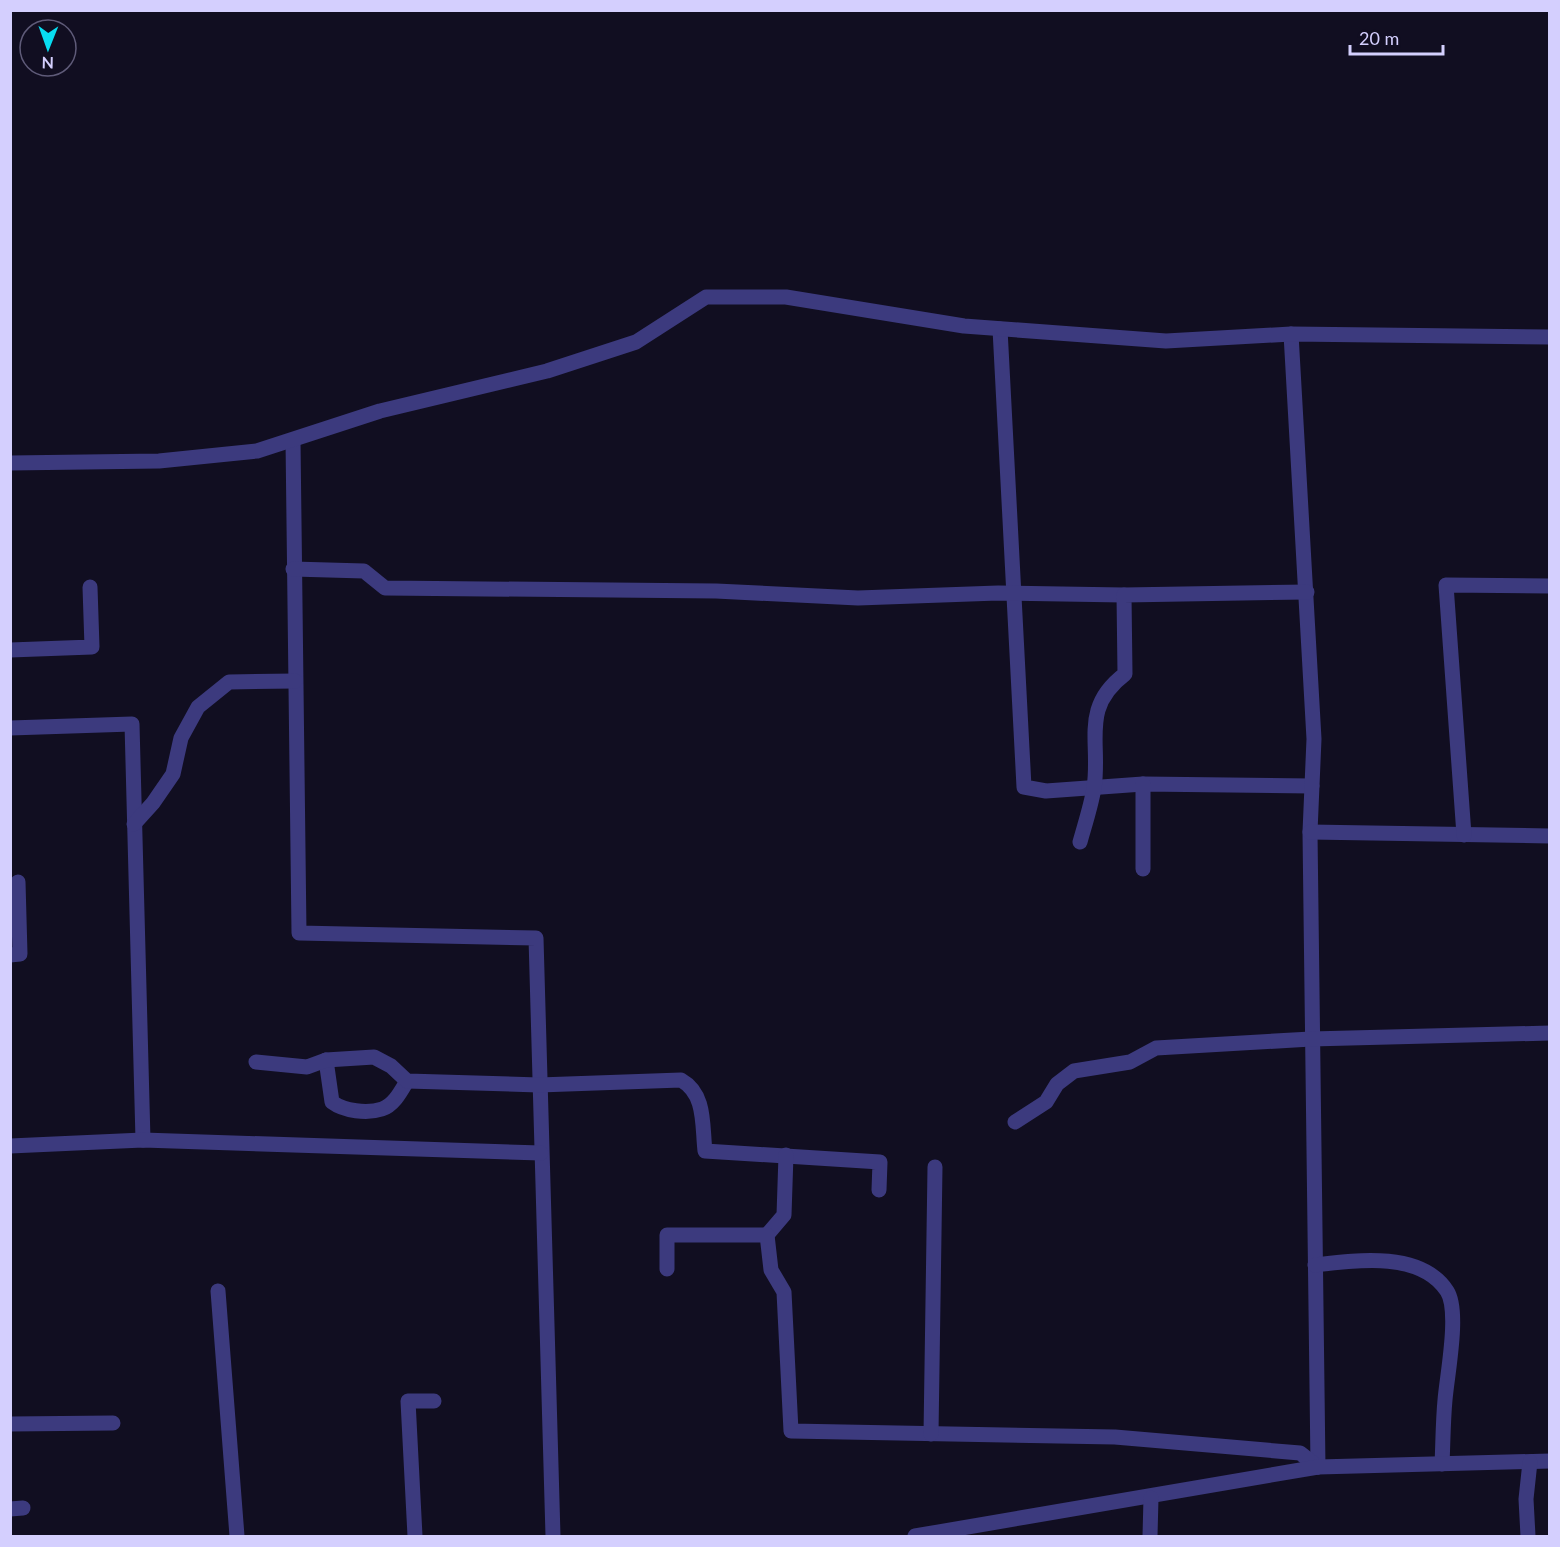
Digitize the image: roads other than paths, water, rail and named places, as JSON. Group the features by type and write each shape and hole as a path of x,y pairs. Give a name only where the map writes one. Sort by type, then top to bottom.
{"street":[{"path":"10,463 159,461 256,451 380,411 547,371 636,342 706,297 786,297 964,326 1166,341 1291,334 1550,337"},
{"path":"1000,329 1016,593 1018,706 1024,787 1046,791 1143,784 1312,786"},
{"path":"1291,334 1314,739 1310,832 1311,1039 1318,1467"},
{"path":"293,440 299,933 536,938 554,1536"},
{"path":"293,569 364,571 385,588 716,591 858,598 1016,593 1124,595 1306,592"},
{"path":"1464,835 1446,585 1550,586"},
{"path":"10,650 92,647 90,587"},
{"path":"1080,842 1094,787 1095,716 1109,686 1125,674 1124,595"},
{"path":"134,824 153,803 173,774 181,738 198,708 229,682 295,681"},
{"path":"10,728 132,724 143,1140"},
{"path":"1143,784 1143,869"},
{"path":"1310,832 1550,836"},
{"path":"10,955 20,954 18,882"},
{"path":"1015,1122 1046,1102 1057,1084 1074,1071 1130,1062 1156,1048 1311,1039 1550,1034"},
{"path":"256,1062 306,1066 326,1060 374,1057 391,1066 407,1081 539,1085 681,1080 693,1087 700,1100 705,1151 880,1162 879,1190"},
{"path":"326,1060 332,1102 342,1110 382,1109 397,1097 407,1081"},
{"path":"10,1146 143,1140 541,1153"},
{"path":"667,1269 667,1235 767,1234 784,1215 786,1155"},
{"path":"931,1434 935,1167"},
{"path":"767,1234 771,1270 784,1292 791,1431 1115,1437 1300,1453 1318,1467"},
{"path":"1315,1265 1356,1260 1417,1267 1436,1279 1449,1293 1453,1332 1445,1400 1442,1464"},
{"path":"218,1291 237,1536"},
{"path":"415,1536 408,1401 434,1401"},
{"path":"10,1424 113,1423"},
{"path":"915,1536 1151,1498 1318,1467 1550,1461"},
{"path":"1528,1536 1526,1499 1530,1462"},
{"path":"1150,1536 1151,1498"}]}
